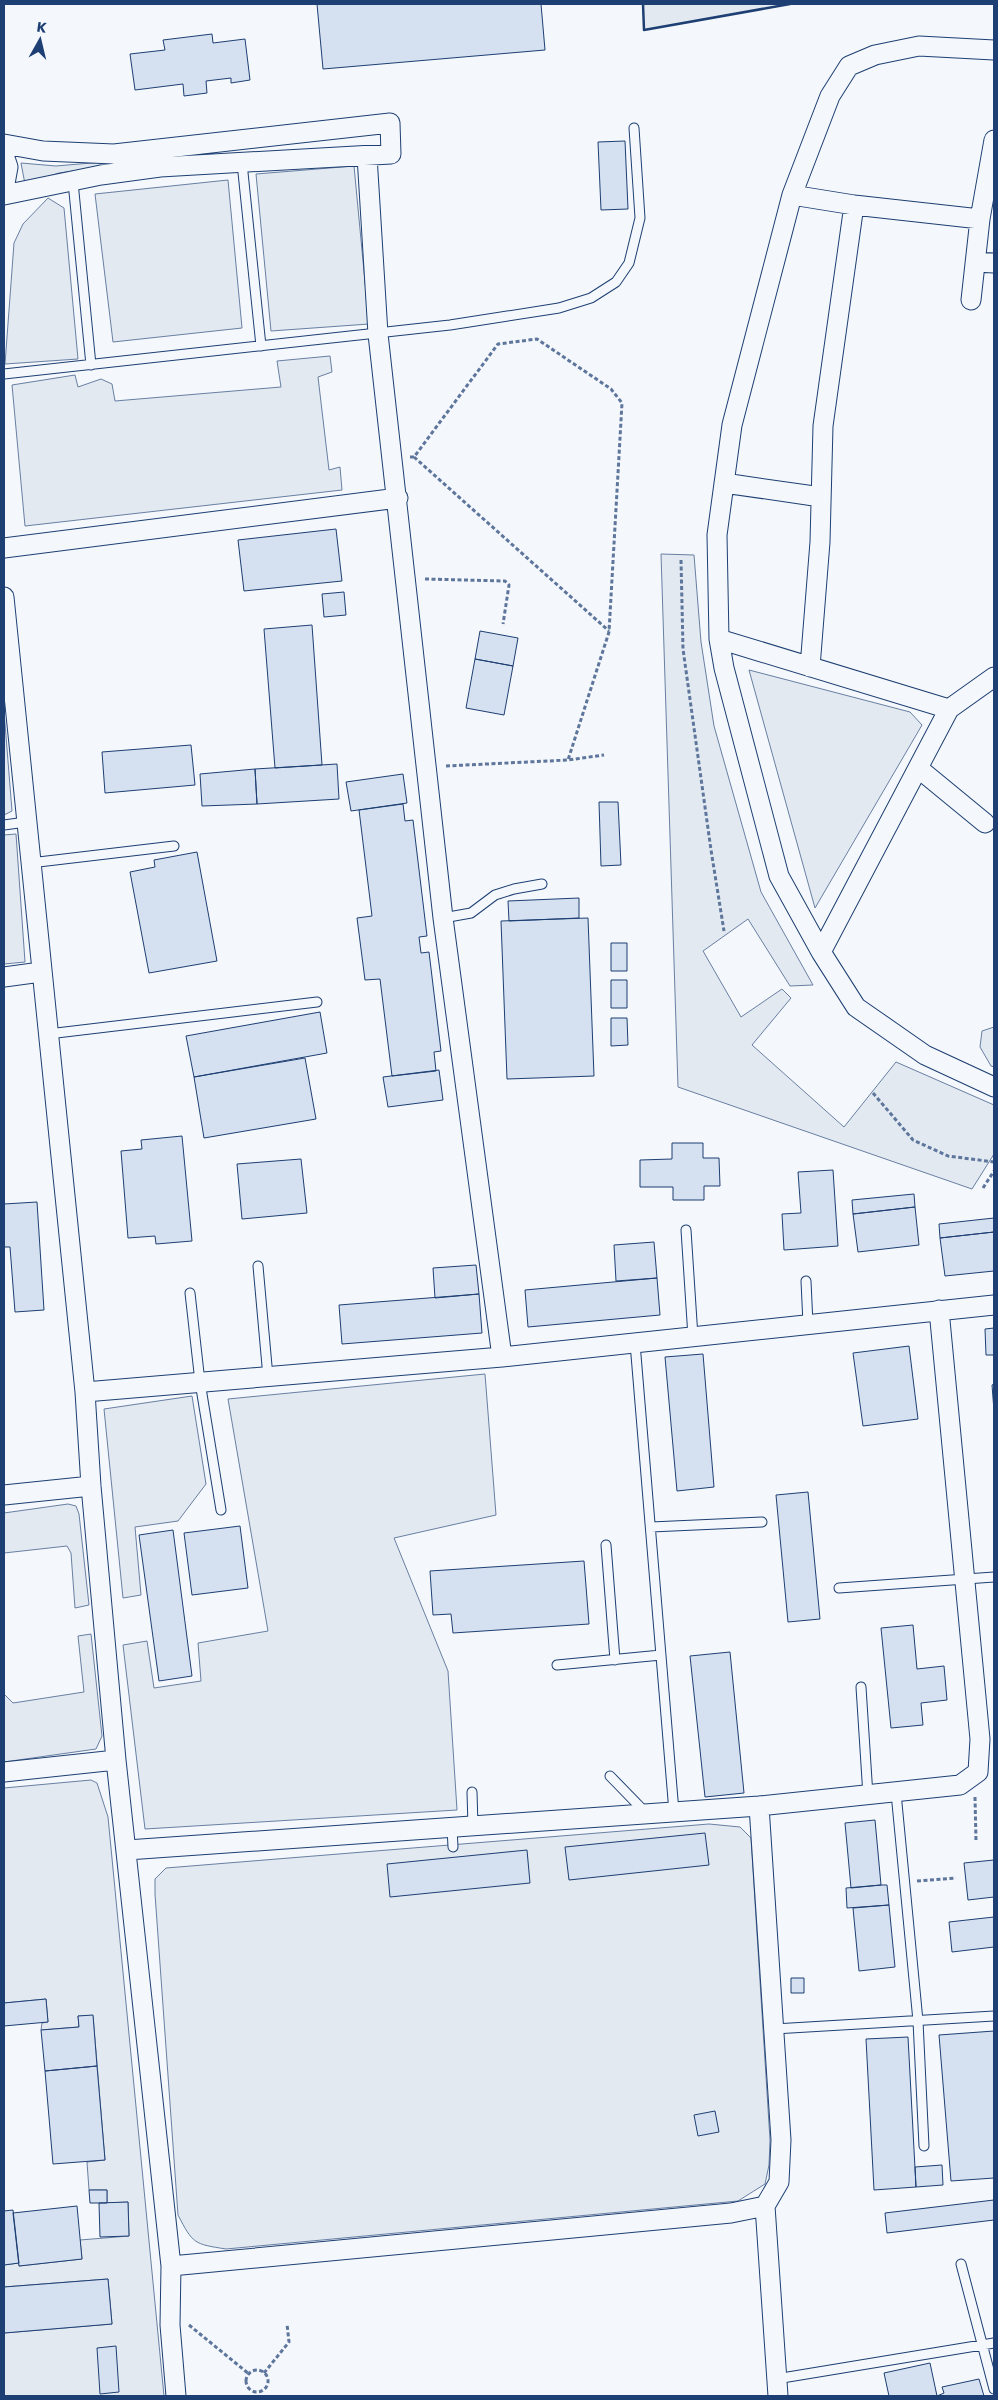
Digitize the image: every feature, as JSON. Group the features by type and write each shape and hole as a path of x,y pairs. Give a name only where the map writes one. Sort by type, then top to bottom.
{"street":[{"path":"994,50 919,46 876,55 849,66 830,96 792,195 732,425 717,534 719,639 724,668 779,876 821,952 856,1007 925,1056 994,1087"},
{"path":"4,144 44,151 114,154 390,123 391,154 160,167 101,175 4,195"},
{"path":"971,300 985,262 980,219 994,140"},
{"path":"4,155 8,168 7,182 4,188"},
{"path":"367,156 378,334 428,766 443,918 502,1357"},
{"path":"792,195 854,205 980,219"},
{"path":"810,667 820,542 823,426 854,205"},
{"path":"724,483 821,497"},
{"path":"4,548 398,498"},
{"path":"4,598 85,1392 91,1486 116,1760 171,2266 170,2326 176,2396"},
{"path":"719,639 949,709"},
{"path":"821,952 949,709 994,677"},
{"path":"918,768 985,823"},
{"path":"4,977 41,972"},
{"path":"85,1392 502,1357 994,1305"},
{"path":"127,1850 759,1806 960,1785 978,1772 980,1739 939,1310"},
{"path":"4,1495 91,1486"},
{"path":"4,1772 116,1760"},
{"path":"759,1806 782,2140 779,2182 765,2206 777,2388"},
{"path":"171,2266 731,2213 765,2206"}],"lane":[{"path":"4,374 378,334 559,308 591,298 616,282 629,263 640,218 634,128"},
{"path":"242,163 261,346"},
{"path":"73,182 91,365"},
{"path":"4,825 26,822"},
{"path":"30,862 174,846"},
{"path":"443,918 471,913 495,895 514,889 542,884"},
{"path":"48,1034 317,1002"},
{"path":"686,1230 693,1337"},
{"path":"258,1266 268,1377"},
{"path":"806,1280 808,1324"},
{"path":"190,1292 200,1382 221,1510"},
{"path":"635,1343 674,1812"},
{"path":"651,1527 762,1522"},
{"path":"606,1545 615,1660"},
{"path":"839,1588 994,1577"},
{"path":"557,1665 661,1655"},
{"path":"861,1687 868,1796"},
{"path":"610,1776 647,1814"},
{"path":"472,1792 473,1826"},
{"path":"896,1793 918,2021 924,2146"},
{"path":"452,1828 452,1846"},
{"path":"774,2029 994,2016"},
{"path":"961,2264 994,2389"},
{"path":"777,2388 983,2347 994,2343"}],"path":[{"path":"568,760 610,632 622,403 611,389 537,339 498,344 414,457 610,632"},
{"path":"681,560 683,649 724,931"},
{"path":"407,579 505,580 509,585 503,624"},
{"path":"428,766 568,760 604,756"},
{"path":"873,1094 914,1140 948,1156 994,1162"},
{"path":"983,1188 994,1171"},
{"path":"972,1777 976,1802 976,1841"},
{"path":"904,1882 956,1878"},
{"path":"170,2326 186,2323 249,2374"},
{"path":"264,2373 289,2342 288,2324"},
{"path":"256,2370 264,2373 268,2385 264,2391 259,2394 248,2388 246,2380 249,2374 256,2370"}],"shaded area":[{"path":"643,4 790,4 644,30"},
{"path":"114,161 115,165 59,173 25,184 21,163 56,166"},
{"path":"354,166 369,324 271,331 256,174"},
{"path":"228,180 242,328 113,342 95,194"},
{"path":"48,198 64,208 78,359 5,364 14,243 23,224"},
{"path":"330,356 332,372 318,377 329,470 340,467 342,490 25,526 12,385 75,375 78,387 101,379 112,384 115,401 281,387 277,361"},
{"path":"661,554 694,555 701,642 714,726 761,892 813,985 790,986 748,919 703,951 741,1017 782,989 791,998 752,1045 844,1127 896,1062 994,1105 994,1154 972,1189 678,1087"},
{"path":"749,670 910,712 922,725 815,908"},
{"path":"4,711 12,811 4,815"},
{"path":"16,834 25,962 4,964 4,835"},
{"path":"994,1027 994,1067 991,1066 980,1047 982,1031"},
{"path":"485,1374 496,1515 394,1538 448,1671 457,1810 145,1829 123,1645 147,1641 154,1688 201,1681 198,1643 268,1631 228,1399"},
{"path":"192,1396 206,1484 178,1521 135,1527 141,1595 123,1598 104,1409"},
{"path":"68,1504 76,1506 79,1514 89,1605 75,1608 71,1553 67,1546 4,1553 4,1513"},
{"path":"91,1634 102,1736 96,1749 4,1762 4,1694 13,1703 84,1692 78,1636"},
{"path":"91,1780 97,1783 108,1817 164,2396 4,2396 4,2333 112,2324 108,2279 4,2287 4,2265 19,2263 19,2266 82,2259 80,2240 129,2236 128,2202 107,2203 107,2190 89,2190 87,2162 105,2160 93,2016 78,2016 79,2027 41,2030 42,2023 48,2022 46,1999 4,2003 4,1788"},
{"path":"709,1824 740,1827 751,1838 770,2140 769,2165 765,2184 738,2201 226,2249 201,2244 187,2232 178,2215 155,1894 155,1879 166,1868"}],"building":[{"path":"317,4 541,4 545,50 323,69"},
{"path":"212,34 213,43 245,39 250,80 231,83 231,78 206,81 207,93 184,96 183,84 135,90 130,54 165,50 163,40"},
{"path":"625,141 628,209 601,210 598,142"},
{"path":"336,529 342,581 244,591 238,540"},
{"path":"344,592 346,615 324,617 322,594"},
{"path":"312,625 322,765 275,768 264,629"},
{"path":"480,631 518,638 513,666 475,659"},
{"path":"475,659 513,666 504,715 466,708"},
{"path":"191,745 195,785 105,793 102,752"},
{"path":"337,764 339,799 257,804 255,769"},
{"path":"255,769 257,804 202,806 200,774"},
{"path":"403,774 407,803 351,811 346,782"},
{"path":"599,802 618,802 621,865 601,866"},
{"path":"403,804 405,821 413,820 427,936 419,937 421,953 429,952 441,1051 434,1052 436,1071 392,1076 380,979 365,980 357,918 372,916 359,810"},
{"path":"197,852 217,961 149,973 130,872 155,867 154,860"},
{"path":"579,898 579,918 509,921 508,901"},
{"path":"588,918 594,1076 507,1079 501,921"},
{"path":"611,943 627,943 627,971 611,971"},
{"path":"611,980 627,980 627,1008 611,1008"},
{"path":"320,1012 327,1053 194,1077 186,1036"},
{"path":"611,1018 627,1018 628,1045 611,1046"},
{"path":"305,1058 316,1119 204,1138 194,1077"},
{"path":"439,1070 443,1100 388,1107 383,1077"},
{"path":"182,1136 192,1241 156,1244 155,1236 128,1238 121,1151 142,1149 141,1140"},
{"path":"672,1143 703,1143 703,1158 719,1158 720,1186 704,1186 704,1200 673,1200 673,1187 640,1187 640,1160 672,1159"},
{"path":"301,1159 307,1213 242,1219 237,1164"},
{"path":"833,1170 838,1246 784,1250 782,1214 801,1213 798,1172"},
{"path":"914,1194 915,1207 853,1214 852,1200"},
{"path":"37,1202 44,1310 15,1312 10,1247 4,1247 4,1204"},
{"path":"915,1207 919,1245 858,1252 853,1214"},
{"path":"994,1218 994,1232 940,1238 939,1224"},
{"path":"994,1232 994,1271 945,1276 940,1238"},
{"path":"654,1242 657,1278 616,1281 614,1245"},
{"path":"476,1265 479,1294 435,1298 433,1268"},
{"path":"657,1278 660,1315 528,1327 525,1290"},
{"path":"479,1294 482,1333 342,1344 339,1305"},
{"path":"994,1328 994,1355 986,1355 985,1329"},
{"path":"909,1346 918,1419 863,1426 853,1353"},
{"path":"703,1354 714,1487 677,1491 665,1357"},
{"path":"994,1384 994,1411 992,1385"},
{"path":"808,1492 820,1619 788,1622 776,1495"},
{"path":"240,1526 248,1588 192,1595 184,1533"},
{"path":"173,1530 192,1676 159,1681 139,1535"},
{"path":"584,1561 589,1624 453,1633 451,1614 433,1615 430,1571"},
{"path":"913,1625 917,1669 944,1666 947,1700 921,1703 923,1725 891,1728 881,1628"},
{"path":"730,1652 744,1793 705,1797 690,1656"},
{"path":"875,1820 881,1885 851,1888 845,1823"},
{"path":"705,1833 709,1865 569,1880 565,1847"},
{"path":"527,1850 530,1883 390,1897 387,1864"},
{"path":"994,1860 994,1897 968,1900 964,1863"},
{"path":"887,1885 889,1905 847,1908 846,1888"},
{"path":"889,1905 895,1967 859,1971 853,1908"},
{"path":"994,1917 994,1947 952,1952 949,1922"},
{"path":"791,1978 804,1978 804,1993 791,1993"},
{"path":"46,1999 48,2022 4,2026 4,2003"},
{"path":"93,2015 97,2066 45,2071 41,2030 79,2027 78,2016"},
{"path":"994,2031 994,2178 951,2181 939,2035"},
{"path":"908,2037 916,2187 874,2190 866,2039"},
{"path":"97,2066 105,2160 53,2164 45,2071"},
{"path":"715,2111 719,2132 698,2136 694,2115"},
{"path":"942,2165 943,2185 916,2187 915,2167"},
{"path":"89,2190 107,2190 107,2203 90,2203"},
{"path":"994,2200 994,2220 887,2233 885,2213"},
{"path":"128,2202 129,2236 100,2237 99,2203"},
{"path":"77,2206 82,2259 19,2266 13,2213"},
{"path":"13,2210 19,2263 4,2265 4,2211"},
{"path":"108,2279 112,2324 4,2333 4,2287"},
{"path":"116,2346 119,2392 100,2394 97,2348"},
{"path":"930,2363 937,2396 889,2396 884,2373"},
{"path":"979,2379 984,2396 937,2396 944,2393 942,2387"}],"wall":[{"path":"643,4 644,30 790,4"}]}
